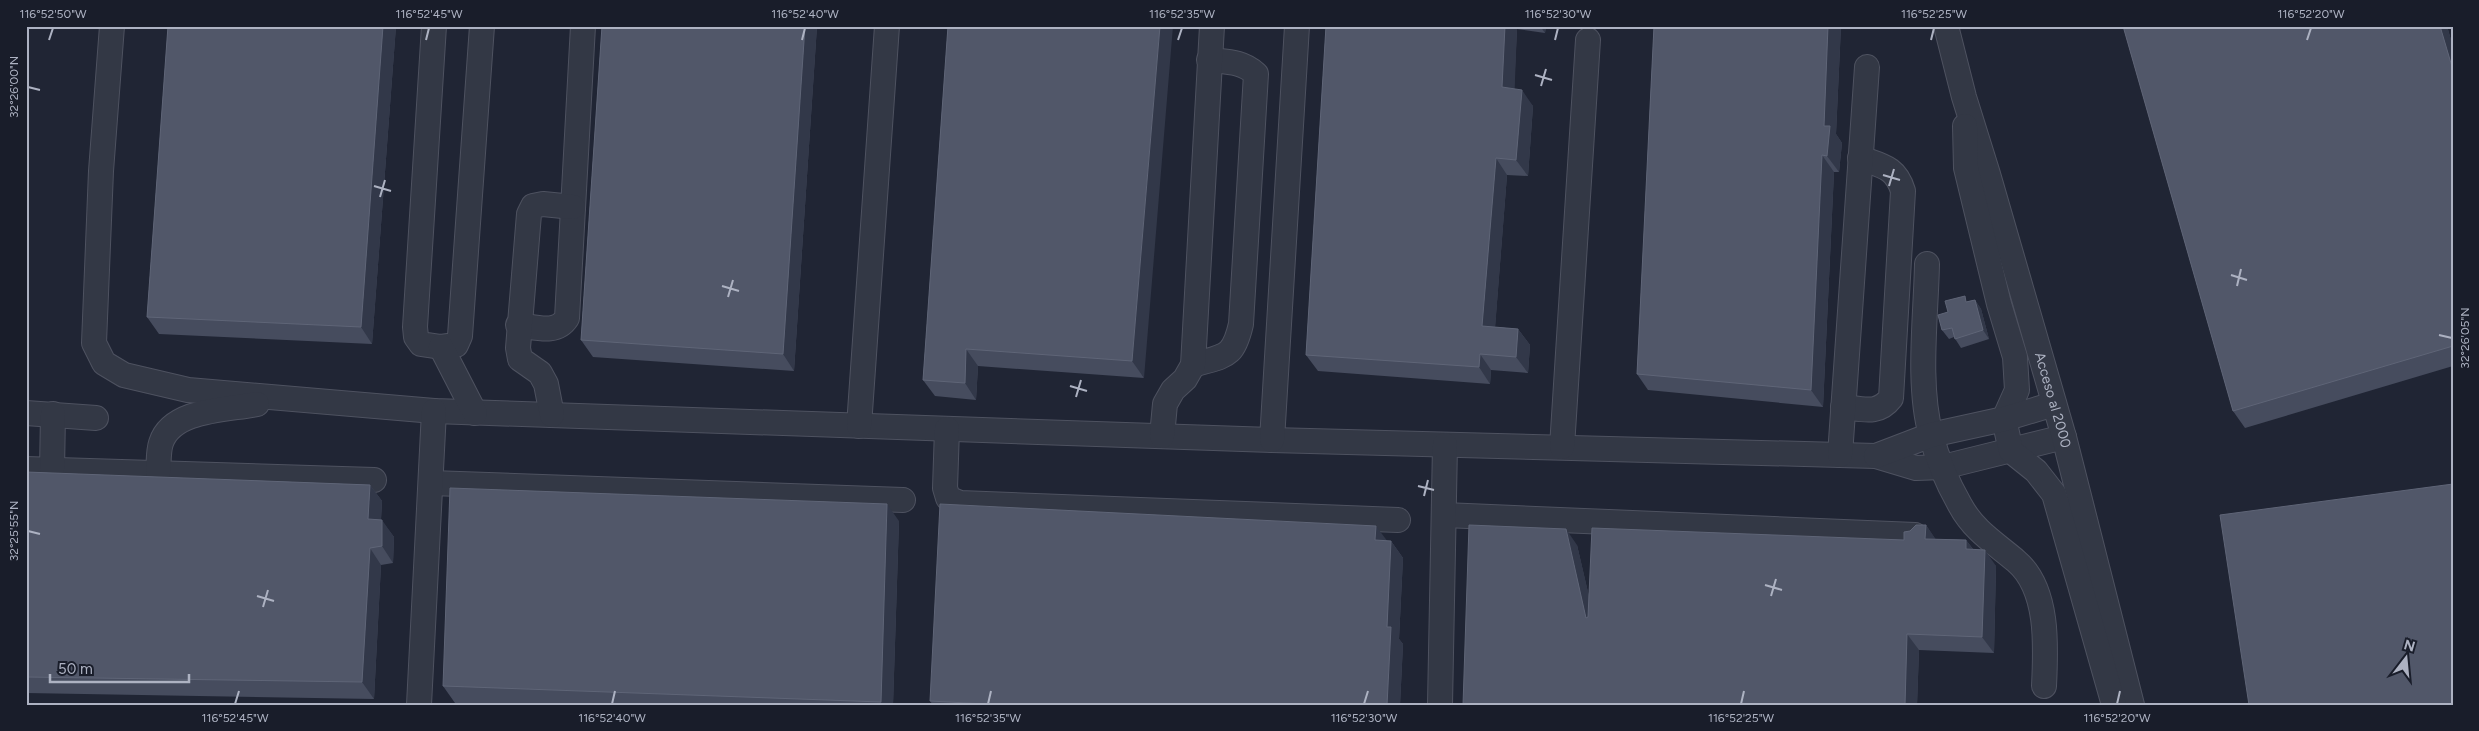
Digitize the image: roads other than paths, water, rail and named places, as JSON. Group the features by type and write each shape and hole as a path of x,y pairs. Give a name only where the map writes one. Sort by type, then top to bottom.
{"street":[{"path":"112,26 101,171 94,343 104,363 124,375 188,390 475,413 1272,440 1876,456 1916,468 1943,467 2064,437"},
{"path":"434,26 415,328 416,337 421,344 441,346 456,344 460,336 482,26"},
{"path":"518,326 553,329 562,326 567,318 582,26"},
{"path":"859,426 887,26"},
{"path":"1162,436 1164,404 1173,390 1185,379 1193,365 1212,26"},
{"path":"1272,440 1297,26"},
{"name":"Acceso al 2000","path":"1946,26 1964,97 2064,437 2132,705"},
{"path":"1562,447 1588,40"},
{"path":"1193,365 1226,355 1236,345 1238,338 1241,324 1254,114 1256,74 1249,67 1238,63 1210,60"},
{"path":"1840,455 1867,67"},
{"name":"Acceso al 2000","path":"1964,97 1966,168 1998,304 2015,357 2017,390 2004,419"},
{"path":"1843,407 1874,410 1884,407 1891,398 1903,192 1899,177 1888,168 1860,158"},
{"path":"552,415 543,378 540,373 520,359 518,326 528,214 533,206 543,204 573,207"},
{"path":"1927,264 1925,378 1931,435 1960,506 1987,540 2017,561 2033,580 2046,644 2044,686"},
{"path":"441,346 475,413"},
{"path":"158,473 161,443 167,431 179,420 202,413 283,398"},
{"path":"1876,456 1931,435 2004,419 2054,404"},
{"path":"419,705 434,411"},
{"path":"26,413 96,418"},
{"path":"52,470 53,414"},
{"path":"2004,419 2011,451 2036,471 2054,494 2114,705"},
{"path":"947,429 945,488 948,498 960,503 1398,520"},
{"path":"1440,705 1445,445"},
{"path":"26,469 374,480"},
{"path":"431,483 903,500"},
{"path":"1444,515 1916,535"}]}
